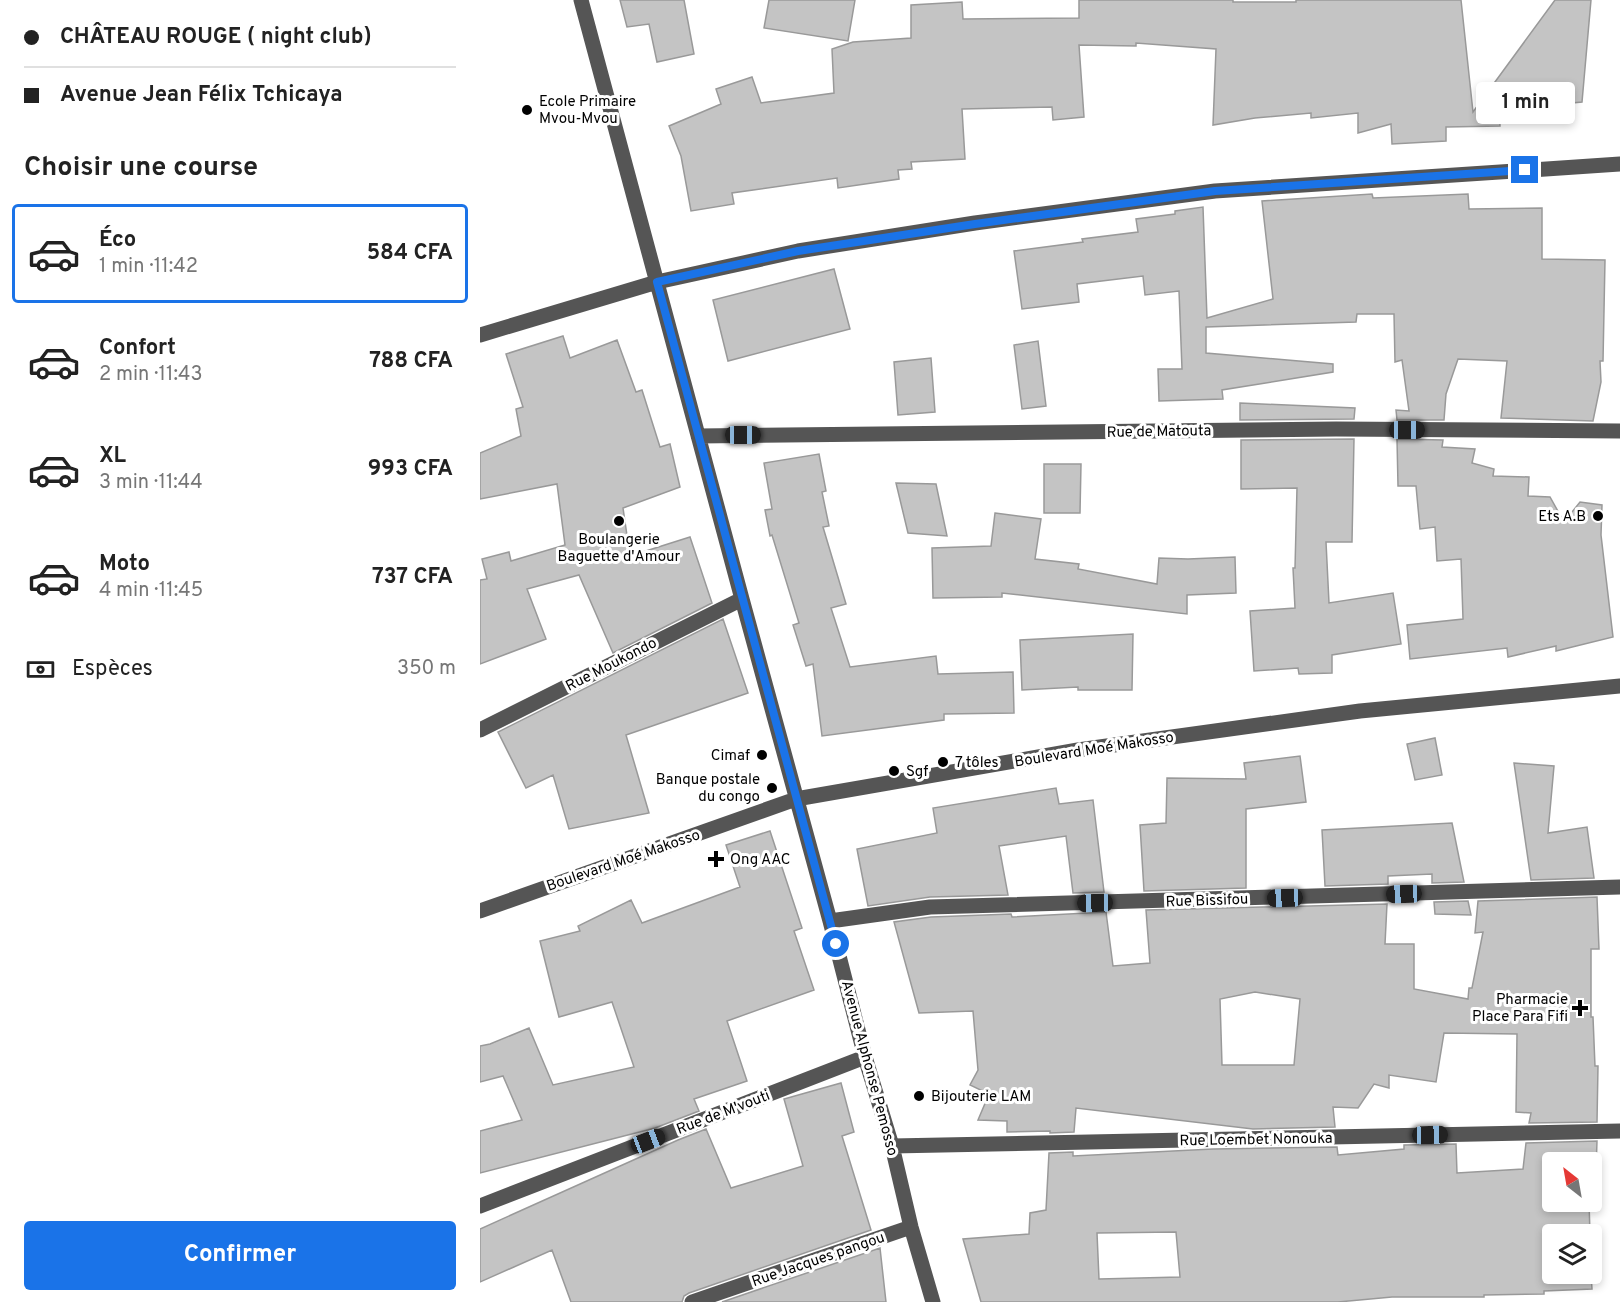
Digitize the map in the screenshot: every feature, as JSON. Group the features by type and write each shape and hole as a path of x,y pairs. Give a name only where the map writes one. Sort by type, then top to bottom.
{"street":[{"name":"Avenue Alphonse Pemosso","path":"581,0 933,1302"},
{"path":"480,334 657,282 798,251 986,222 1215,191 1620,164"},
{"name":"Rue de Matouta","path":"698,436 1336,429 1620,431"},
{"name":"Rue Moukondo","path":"480,730 742,599"},
{"name":"Boulevard Moé Makosso","path":"480,911 796,799 1078,750 1360,711 1620,686"},
{"name":"Rue Bissifou","path":"830,921 930,907 1620,887"},
{"name":"Rue de M'vouti","path":"480,1206 865,1057"},
{"name":"Rue Loembet Nonouka","path":"892,1146 1620,1131"},
{"name":"Rue Jacques pangou","path":"692,1302 911,1227"}],"building":[{"path":"620,0 684,0 694,54 657,62 649,24 627,27"},
{"path":"769,0 855,0 848,41 764,28"},
{"path":"1079,0 1296,2 1296,0 1461,0 1473,112 1555,0 1591,0 1582,102 1499,110 1500,126 1446,127 1446,141 1392,144 1391,124 1358,133 1358,113 1311,118 1311,113 1255,118 1213,125 1216,49 1136,43 1136,46 1079,45 1084,117 1053,120 1052,107 962,109 965,159 911,162 912,169 898,170 899,179 838,188 837,178 732,193 734,204 691,211 681,156 669,126 721,104 716,89 752,77 761,103 834,93 832,49 853,42 911,38 911,5 962,2 963,19 1079,18"},
{"path":"1372,194 1373,198 1468,194 1469,209 1542,208 1542,259 1605,260 1603,361 1600,361 1601,382 1593,421 1501,418 1507,361 1458,359 1446,394 1444,420 1397,420 1396,410 1409,411 1402,360 1395,362 1394,314 1357,314 1356,322 1206,327 1206,353 1333,364 1333,372 1222,390 1223,399 1159,401 1158,369 1182,369 1179,291 1145,295 1143,276 1077,284 1079,302 1022,309 1014,251 1138,232 1136,219 1175,214 1175,211 1203,207 1207,318 1273,299 1262,201"},
{"path":"834,269 850,329 728,361 713,300"},
{"path":"563,336 570,358 617,340 636,392 642,390 660,447 670,444 680,487 623,508 630,556 690,537 712,603 613,653 579,575 527,589 546,639 480,664 480,580 487,579 482,559 509,552 511,561 565,545 557,484 480,499 480,453 521,436 516,409 523,407 506,354"},
{"path":"1038,341 1046,406 1022,409 1014,345"},
{"path":"931,358 935,412 898,415 894,362"},
{"path":"1240,403 1355,408 1354,419 1240,420"},
{"path":"1354,439 1352,542 1326,542 1329,603 1393,593 1401,644 1332,655 1332,673 1299,674 1298,668 1254,671 1250,611 1295,608 1293,568 1295,568 1297,488 1241,489 1241,440"},
{"path":"1397,439 1443,440 1442,447 1475,449 1472,463 1494,469 1493,476 1529,477 1528,496 1550,497 1564,522 1580,502 1602,505 1601,535 1613,637 1556,651 1556,646 1508,657 1507,648 1410,659 1407,625 1463,619 1461,559 1437,561 1435,527 1420,529 1416,486 1398,486"},
{"path":"819,454 826,491 822,492 829,526 823,527 846,604 831,608 850,667 936,656 938,674 1013,672 1014,713 944,714 944,720 822,736 813,664 806,666 793,625 799,623 772,535 770,536 765,510 772,509 764,463"},
{"path":"1044,464 1081,464 1080,513 1044,513"},
{"path":"896,483 936,484 947,536 908,533"},
{"path":"995,513 1041,519 1035,559 1079,564 1078,569 1157,584 1159,558 1235,557 1236,593 1187,595 1187,614 1002,593 1002,597 933,598 932,548 991,546"},
{"path":"723,619 748,693 626,735 649,813 569,829 553,775 526,788 498,732"},
{"path":"1133,634 1132,690 1078,690 1078,687 1022,690 1020,640"},
{"path":"1435,738 1442,775 1415,780 1407,744"},
{"path":"1300,756 1306,802 1246,809 1246,888 1144,891 1140,825 1166,823 1167,778 1246,779 1244,763"},
{"path":"1514,763 1554,766 1548,833 1587,827 1594,878 1531,880"},
{"path":"1056,788 1059,804 1093,800 1104,892 1073,893 1066,836 999,846 1008,895 930,897 868,906 857,849 937,833 933,808"},
{"path":"1452,823 1464,882 1432,883 1432,874 1388,876 1388,884 1325,886 1322,830"},
{"path":"770,831 802,928 794,931 814,990 727,1021 747,1081 694,1099 699,1111 655,1128 480,1173 480,1131 522,1120 503,1076 480,1082 480,1046 529,1028 553,1085 634,1067 612,1002 559,1017 540,941 580,931 578,926 631,900 642,923 740,887 726,845"},
{"path":"1597,897 1599,949 1591,949 1591,1017 1593,1017 1595,1066 1598,1066 1597,1122 1529,1123 1531,1113 1516,1112 1517,1034 1444,1033 1436,1082 1389,1075 1389,1088 1374,1084 1358,1108 1333,1107 1335,1127 1253,1129 1076,1108 1074,1132 1007,1132 1007,1121 978,1120 989,1094 970,1085 978,1070 973,1011 919,1013 894,922 931,917 1011,914 1012,917 1106,912 1113,966 1150,963 1146,910 1387,904 1385,944 1414,944 1414,989 1468,999 1483,932 1475,933 1478,901","holes":["1255,992 1300,999 1294,1065 1222,1065 1220,999"]},
{"path":"1468,901 1471,915 1435,914 1434,902"},
{"path":"841,1083 854,1132 842,1136 871,1230 689,1293 684,1296 682,1302 571,1302 552,1250 480,1282 480,1229 706,1129 731,1188 803,1166 784,1099"},
{"path":"1597,1141 1597,1152 1542,1152 1542,1212 1589,1212 1590,1224 1542,1224 1542,1284 1592,1284 1592,1289 1544,1291 1544,1294 1484,1295 1484,1297 1392,1297 1338,1302 981,1302 963,1239 1029,1234 1030,1213 1046,1210 1049,1153 1073,1152 1073,1156 1213,1149 1337,1147 1338,1155 1404,1149 1404,1145 1456,1144 1457,1173 1523,1169 1526,1143","holes":["1176,1232 1180,1277 1099,1279 1097,1233"]},
{"path":"880,1248 886,1302 722,1302"}],"place":[{"name":"Ecole Primaire Mvou-Mvou","path":"527,110"},
{"name":"Ets A.B","path":"1598,516"},
{"name":"Boulangerie Baguette d'Amour","path":"619,521"},
{"name":"Cimaf","path":"762,755"},
{"name":"7 tôles","path":"943,762"},
{"name":"Sgf","path":"894,771"},
{"name":"Banque postale du congo","path":"772,788"},
{"name":"Ong AAC","path":"716,859"},
{"name":"Pharmacie Place Para Fifi","path":"1580,1008"},
{"name":"Bijouterie LAM","path":"919,1096"}],"route":[{"path":"836,944 657,282 798,251 1215,191 1525,170"}]}
